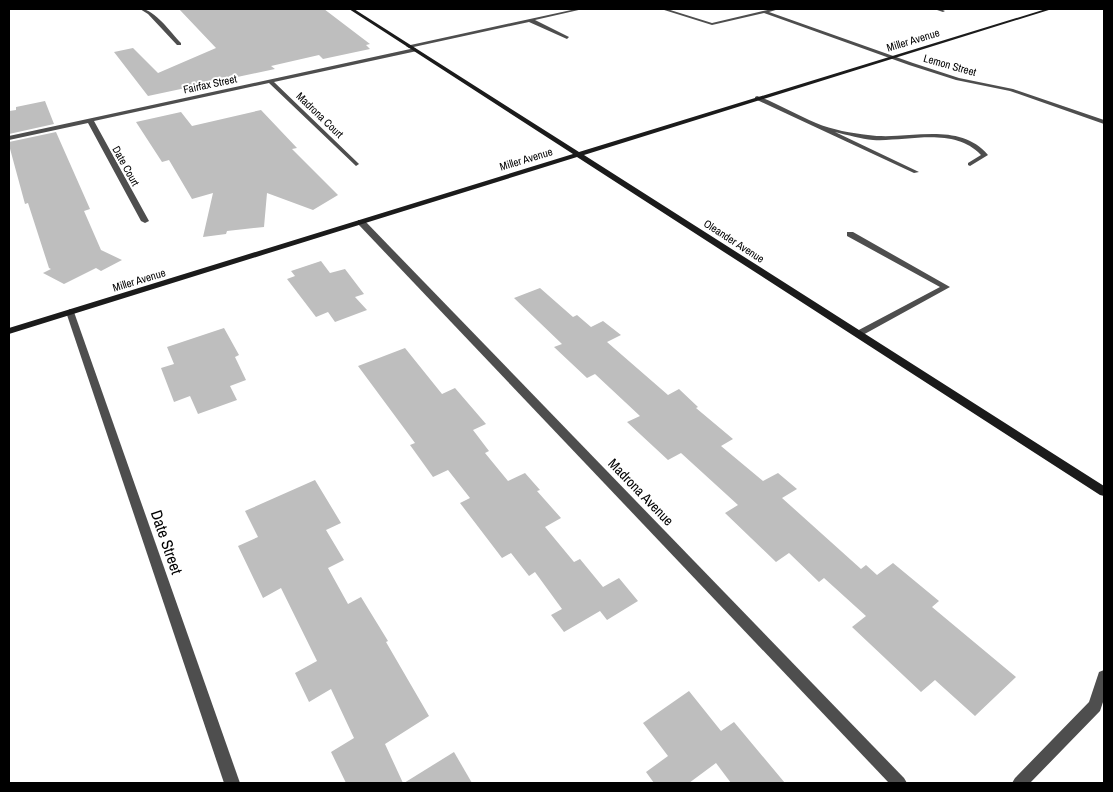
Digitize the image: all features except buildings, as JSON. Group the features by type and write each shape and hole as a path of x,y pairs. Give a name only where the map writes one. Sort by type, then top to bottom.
{"street":[{"path":"142,9 150,13 179,44"},
{"name":"Oleander Avenue","path":"351,9 1104,492"},
{"name":"Fairfax Street","path":"9,138 270,81 582,9"},
{"path":"662,9 712,24 777,9"},
{"path":"936,9 943,11"},
{"name":"Miller Avenue","path":"9,331 757,98 1050,9"},
{"name":"Lemon Street","path":"764,12 958,79 1011,90 1104,122"},
{"path":"530,20 567,38"},
{"name":"Madrona Court","path":"270,81 356,164"},
{"path":"757,98 916,172"},
{"name":"Date Court","path":"90,120 145,221"},
{"path":"813,125 873,138 944,137 960,140 974,144 985,155 970,164"},
{"name":"Madrona Avenue","path":"361,222 899,783"},
{"path":"850,234 946,287 858,334"},
{"name":"Date Street","path":"70,312 232,783"},
{"path":"1020,783 1095,706 1104,677"}]}
